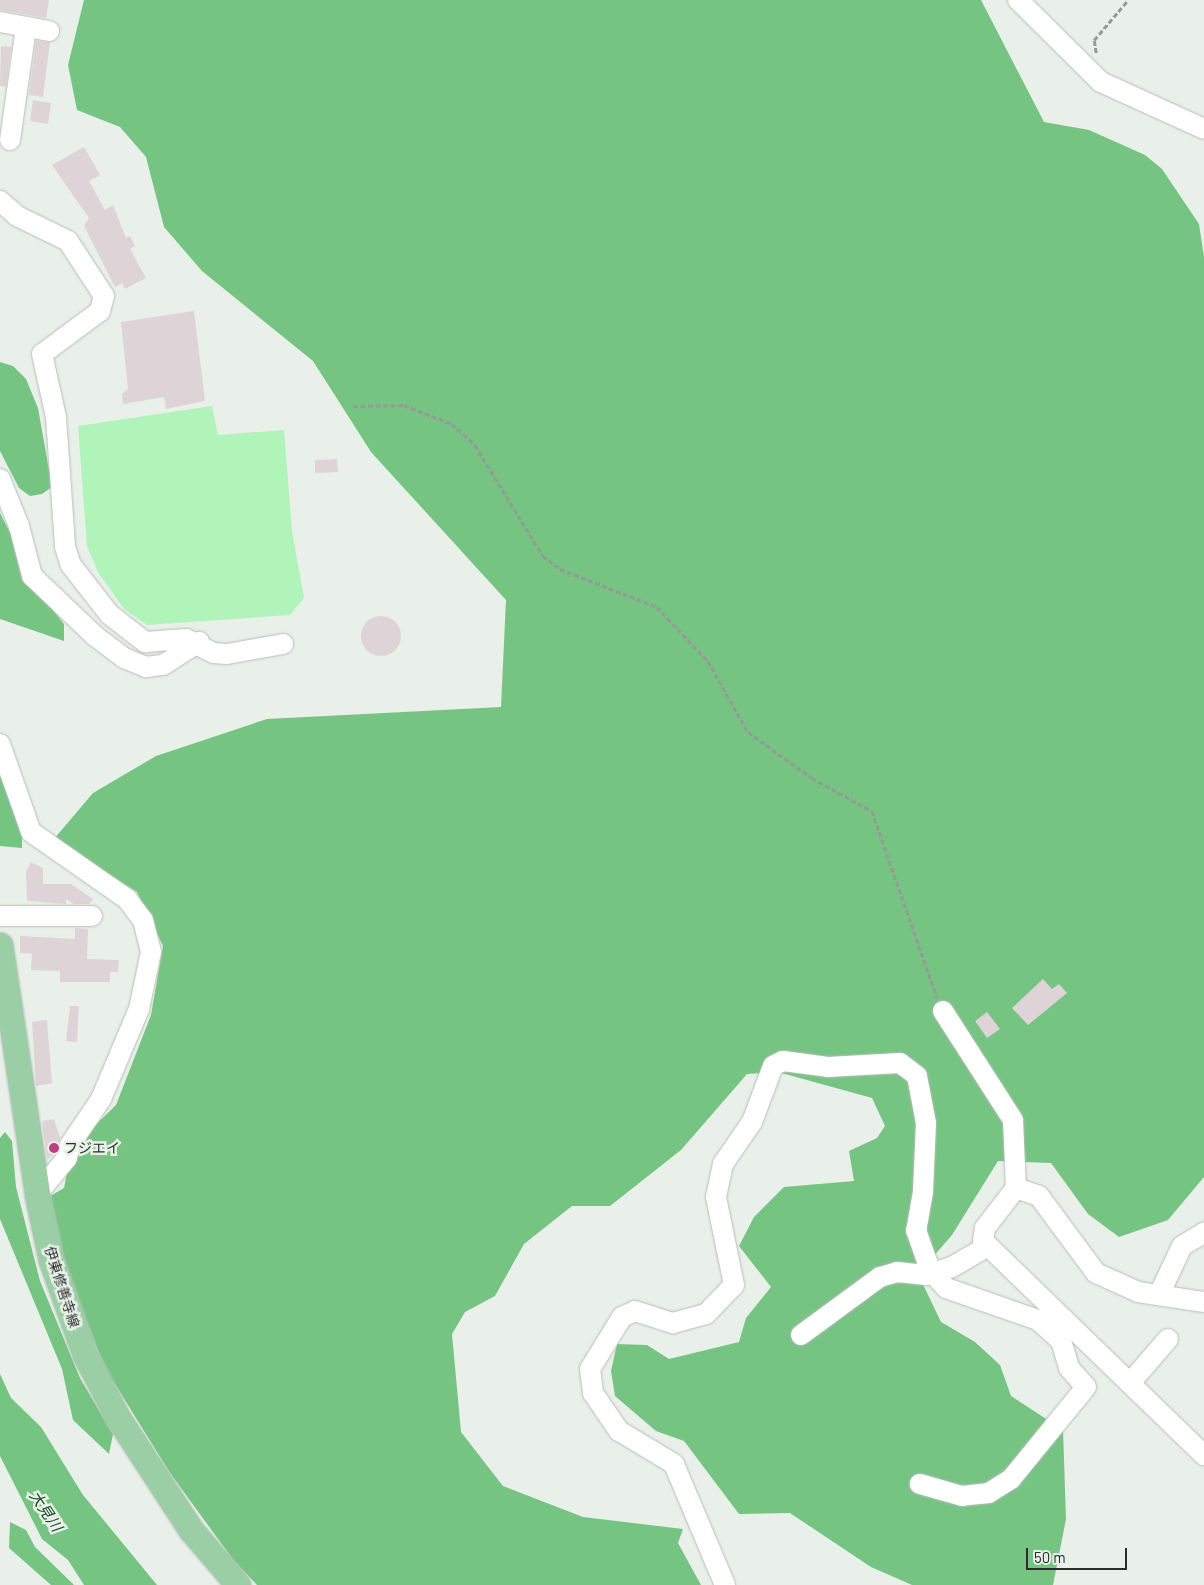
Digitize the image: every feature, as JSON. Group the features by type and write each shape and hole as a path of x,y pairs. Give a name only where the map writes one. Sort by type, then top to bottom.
{"main road":[{"name":"伊東修善寺線","path":"0,945 37,1194 52,1260 85,1355 118,1418 191,1530 238,1585"}],"street":[{"path":"1018,0 1097,79 1136,102 1204,129"},
{"path":"0,22 49,31"},
{"path":"10,140 26,27"},
{"path":"0,201 17,216 68,241 104,296 100,311 42,354 56,417 65,546 71,565 133,637 145,642 172,638 199,642 214,653 227,654 283,644"},
{"path":"0,479 19,526 32,576 95,636 124,658 146,667 163,664 199,642"},
{"path":"0,744 31,832 127,899 143,920 151,952 139,1009 101,1099 70,1145 67,1158 37,1194"},
{"path":"0,916 92,916"},
{"path":"943,1011 1013,1120 1016,1188 985,1228 983,1241 1204,1455"},
{"path":"725,1585 674,1464 618,1430 593,1393 590,1369 622,1317 635,1311 673,1323 706,1314 734,1285 716,1197 723,1164 752,1122 773,1066 783,1061 828,1067 900,1063 917,1076 926,1123 923,1192 916,1230 932,1273 952,1291 1038,1320 1061,1341 1069,1368 1086,1387 1011,1479 989,1493 962,1496 920,1484"},
{"path":"1016,1188 1039,1196 1096,1273 1138,1292 1204,1302"},
{"path":"1159,1295 1182,1246 1204,1233"},
{"path":"801,1335 880,1277 932,1273 988,1246"},
{"path":"1130,1383 1168,1339"}],"path":[{"path":"1097,79 1094,40 1128,0"},
{"path":"353,406 404,405 452,424 475,445 543,556 560,569 657,608 708,661 748,732 812,778 872,811 943,1011"}],"shaded area":[{"path":"84,0 981,0 1044,122 1089,130 1145,155 1162,169 1199,224 1204,257 1204,1177 1168,1220 1119,1237 1088,1214 1051,1163 998,1161 952,1235 918,1274 941,1322 975,1342 1000,1365 1011,1396 1063,1430 1066,1519 1053,1585 912,1585 871,1567 790,1513 739,1514 684,1441 656,1431 615,1396 611,1371 617,1344 647,1345 669,1359 739,1342 746,1318 771,1287 739,1246 754,1217 784,1187 854,1181 849,1151 877,1138 885,1126 872,1098 778,1072 747,1074 681,1150 610,1206 572,1206 524,1244 495,1296 465,1312 452,1334 461,1432 503,1486 583,1517 683,1529 678,1543 701,1585 257,1585 234,1561 170,1473 105,1368 70,1281 45,1199 64,1188 72,1148 116,1105 151,1015 163,946 137,892 54,839 93,793 156,756 267,719 501,707 506,600 371,452 313,361 202,271 164,227 146,157 120,127 77,110 68,65"},
{"path":"0,362 13,366 26,379 38,408 52,487 42,494 30,496 19,488 0,451"},
{"path":"212,406 218,435 284,430 292,531 304,598 290,615 147,625 124,609 98,572 87,546 78,426"},
{"path":"0,513 44,599 64,624 64,641 0,619"},
{"path":"0,776 22,831 22,848 0,846"},
{"path":"5,1132 12,1141 16,1187 40,1281 80,1378 113,1434 109,1454 73,1420 62,1369 0,1219 0,1138"},
{"path":"0,1374 11,1398 41,1427 83,1495 157,1585 84,1585 68,1560 42,1539 0,1456"},
{"path":"10,1522 26,1530 35,1547 74,1585 51,1585 9,1548"}],"building":[{"path":"0,0 49,0 46,18 0,10"},
{"path":"36,41 50,42 43,97 29,95"},
{"path":"1,46 11,47 6,87 0,86"},
{"path":"33,100 51,103 48,124 30,121"},
{"path":"84,147 100,175 89,181 105,210 113,205 126,238 130,236 135,246 130,249 146,278 125,289 122,283 115,287 84,226 89,218 52,165"},
{"path":"194,311 205,401 166,409 164,397 123,404 122,394 128,389 121,322"},
{"path":"337,459 338,472 315,473 315,460"},
{"path":"377,616 385,616 392,619 398,625 401,636 398,647 392,653 385,656 377,656 370,653 364,647 361,640 361,632 364,625 370,619"},
{"path":"31,862 43,868 43,884 71,884 93,899 89,904 74,904 66,899 66,904 27,901 26,872"},
{"path":"75,928 88,929 87,959 119,960 118,972 110,972 110,982 60,982 60,971 31,970 32,954 20,953 20,936 75,939"},
{"path":"1043,979 1052,989 1059,984 1067,993 1028,1025 1012,1008"},
{"path":"70,1006 79,1006 77,1042 66,1041"},
{"path":"987,1012 1000,1029 987,1038 975,1021"},
{"path":"47,1020 52,1083 36,1086 32,1022"},
{"name":"フジエイ","path":"54,1119 60,1138 56,1153 47,1159 42,1121"}],"place":[{"name":"フジエイ","path":"54,1148"}],"water label":[{"name":"大見川","path":"46,1511"}]}
